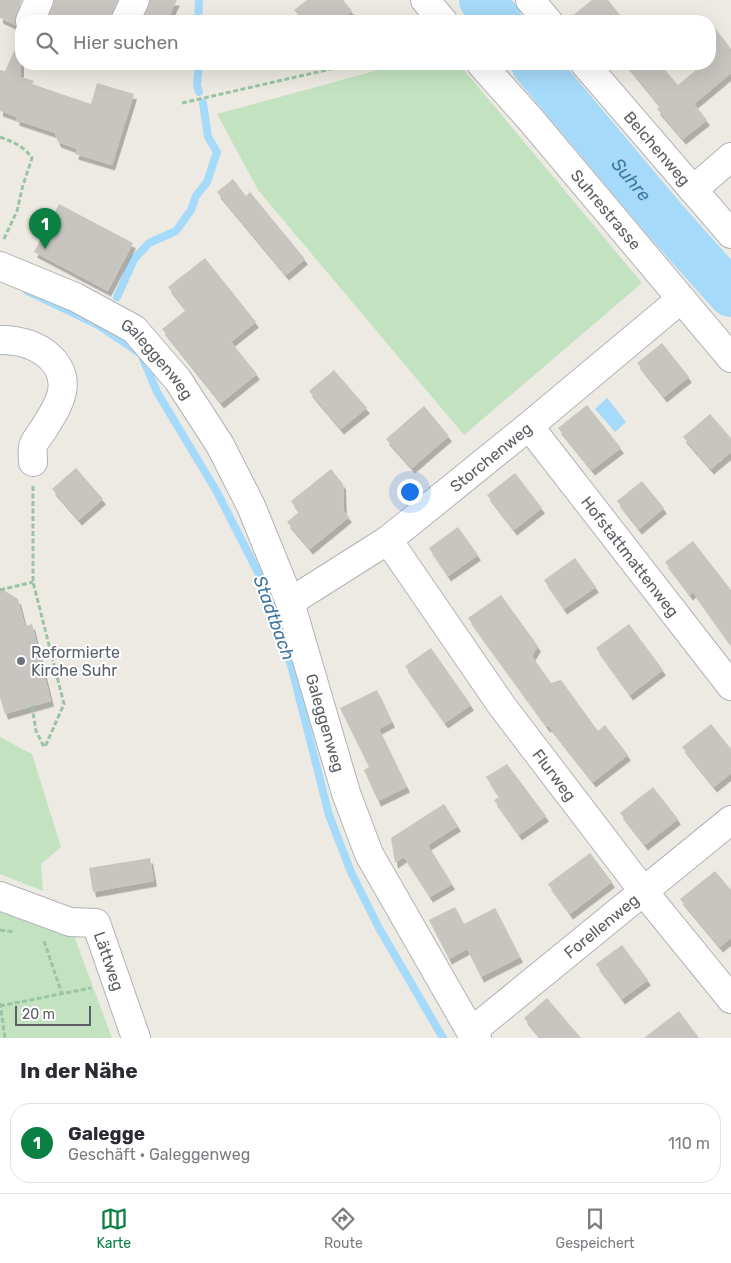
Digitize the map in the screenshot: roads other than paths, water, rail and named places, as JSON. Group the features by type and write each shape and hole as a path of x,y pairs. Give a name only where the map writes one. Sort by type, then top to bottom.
{"street":[{"path":"33,15 39,0"},
{"path":"128,15 135,0"},
{"path":"425,0 438,15"},
{"path":"530,0 543,15"},
{"name":"Suhrestrasse","path":"485,70 531,120 731,358"},
{"name":"Belchenweg","path":"590,70 731,234"},
{"path":"693,190 731,157"},
{"name":"Galeggenweg","path":"0,266 75,297 134,329 178,380 220,445 246,497 290,602 346,794 369,854 474,1035"},
{"name":"Storchenweg","path":"290,602 388,540 529,426 681,299"},
{"path":"0,340 30,344 45,352 56,363 64,378 63,394 33,446 33,475"},
{"name":"Hofstattmattenweg","path":"529,426 731,686"},
{"name":"Flurweg","path":"388,540 502,706 644,892 731,999"},
{"name":"Forellenweg","path":"474,1035 731,820"},
{"name":"Lättweg","path":"0,896 70,922 96,924 136,1038"}],"water":[{"path":"607,398 626,422 615,432 595,409"}],"waterway":[{"path":"198,15 199,0"},
{"name":"Suhre","path":"482,0 494,15"},
{"path":"198,70 197,85 199,92"},
{"name":"Suhre","path":"539,70 664,219 731,294"},
{"path":"117,297 134,259 149,243 176,231 191,210 196,196 207,182 217,152 208,137 203,103"},
{"name":"Stadtbach","path":"27,291 98,325 141,354 157,392 217,492 267,590 291,665 329,815 351,872 379,928 443,1038"}],"place":[{"name":"Galegge","path":"45,249"},
{"name":"Reformierte Kirche Suhr","path":"21,661"}]}
